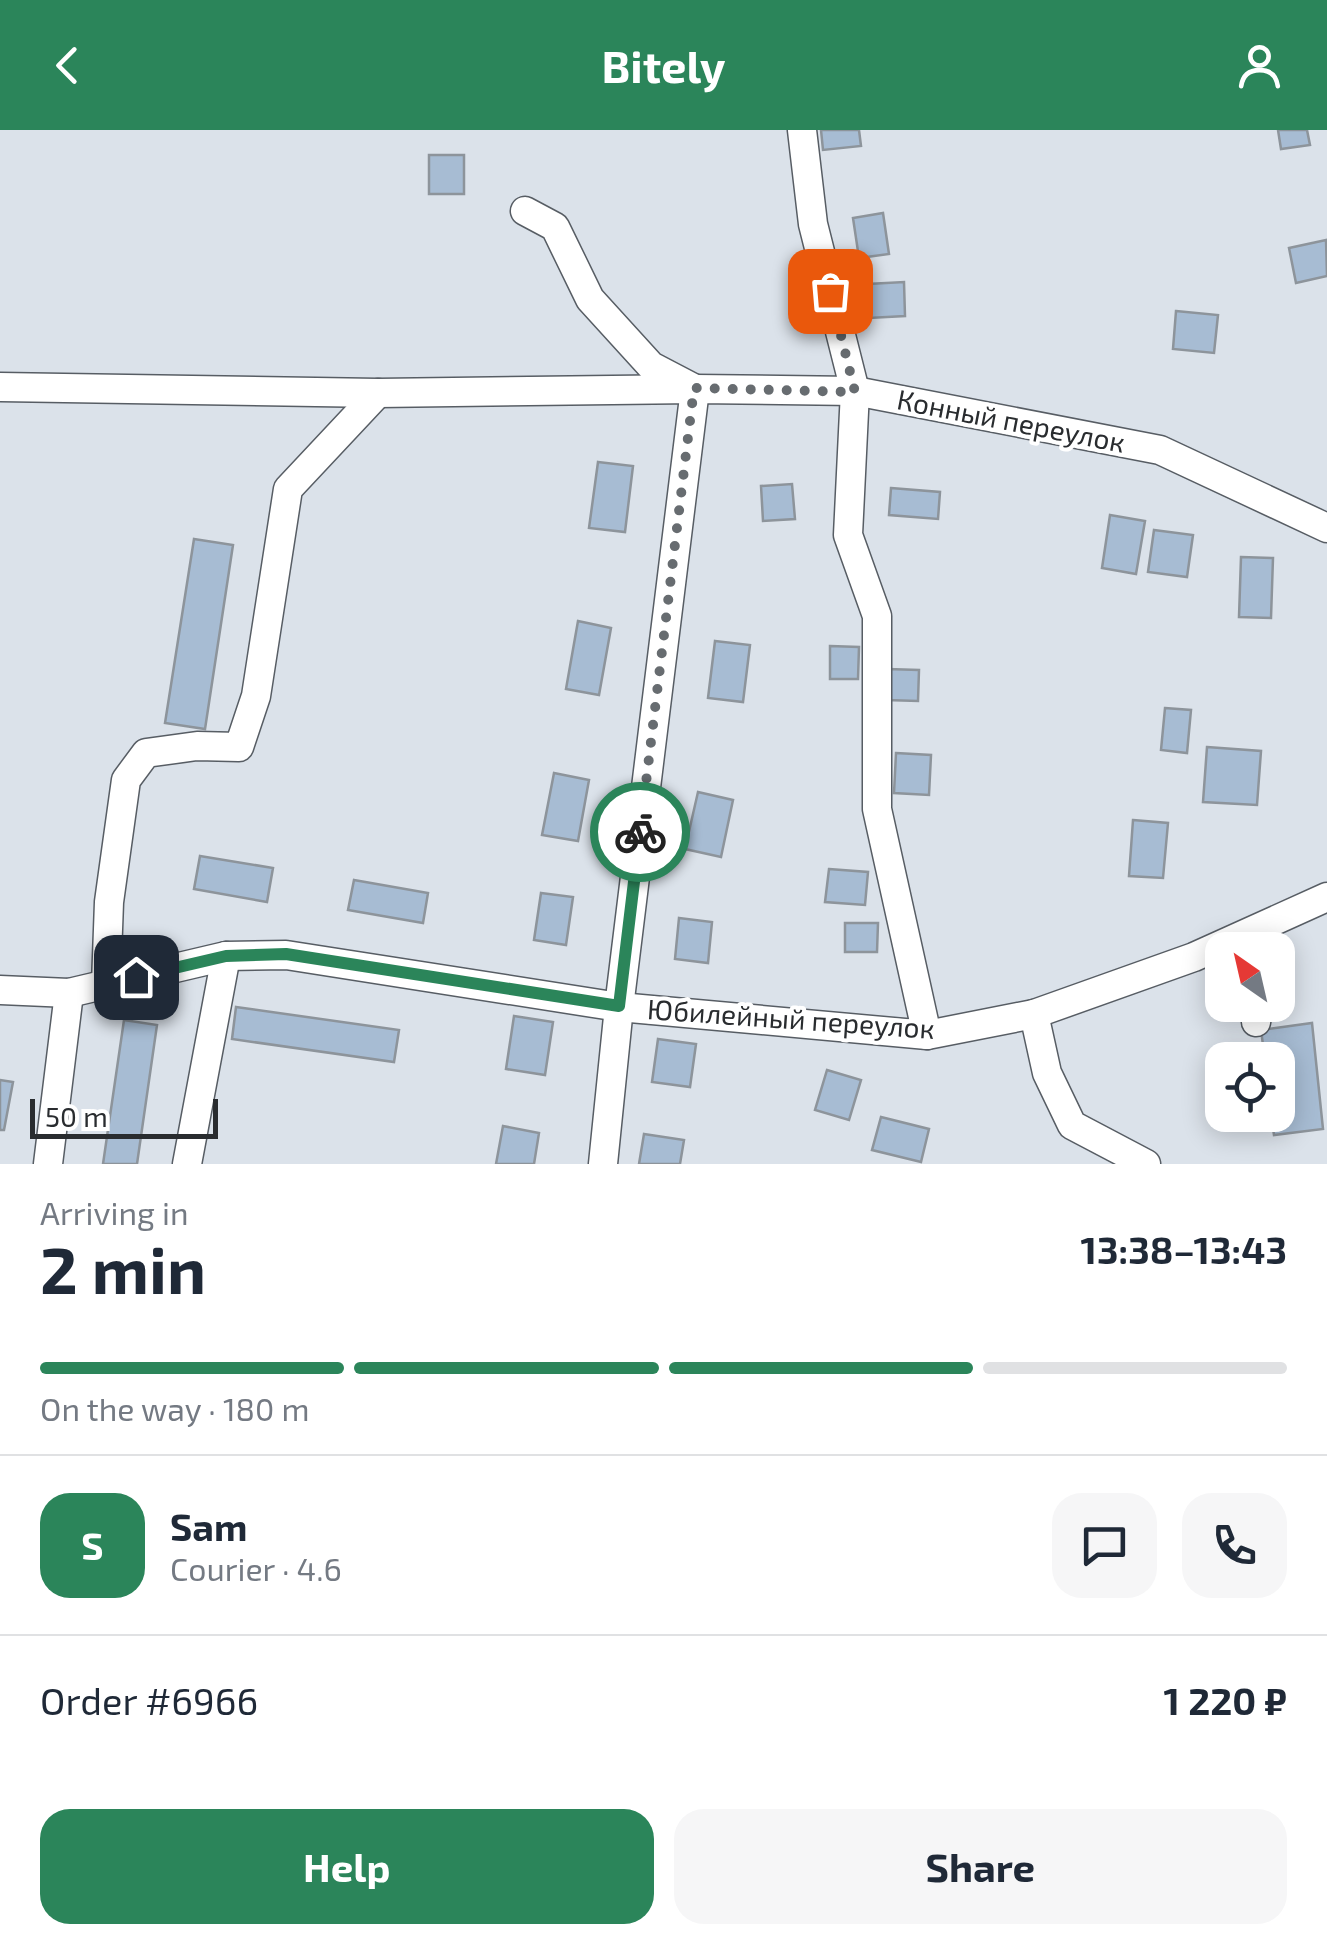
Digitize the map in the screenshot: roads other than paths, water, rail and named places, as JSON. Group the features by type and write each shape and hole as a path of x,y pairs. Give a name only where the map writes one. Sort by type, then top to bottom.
{"street":[{"path":"802,130 812,224 855,392 848,534 877,616 877,809 927,1035"},
{"path":"525,211 555,227 590,300 651,366 694,388 619,1006 604,1164"},
{"name":"Конный переулок","path":"0,387 378,393 694,388 855,392 1160,450 1327,528"},
{"path":"106,984 109,902 126,780 146,753 197,746 239,747 256,696 288,489 378,393"},
{"name":"Юбилейный переулок","path":"1274,932 1327,897"},
{"name":"Юбилейный переулок","path":"0,990 69,993 226,956 286,954 619,1006 927,1035 1034,1014 1205,954"},
{"path":"187,1164 226,956"},
{"path":"48,1164 69,993"},
{"path":"1034,1014 1048,1074 1072,1125 1146,1164"}]}
